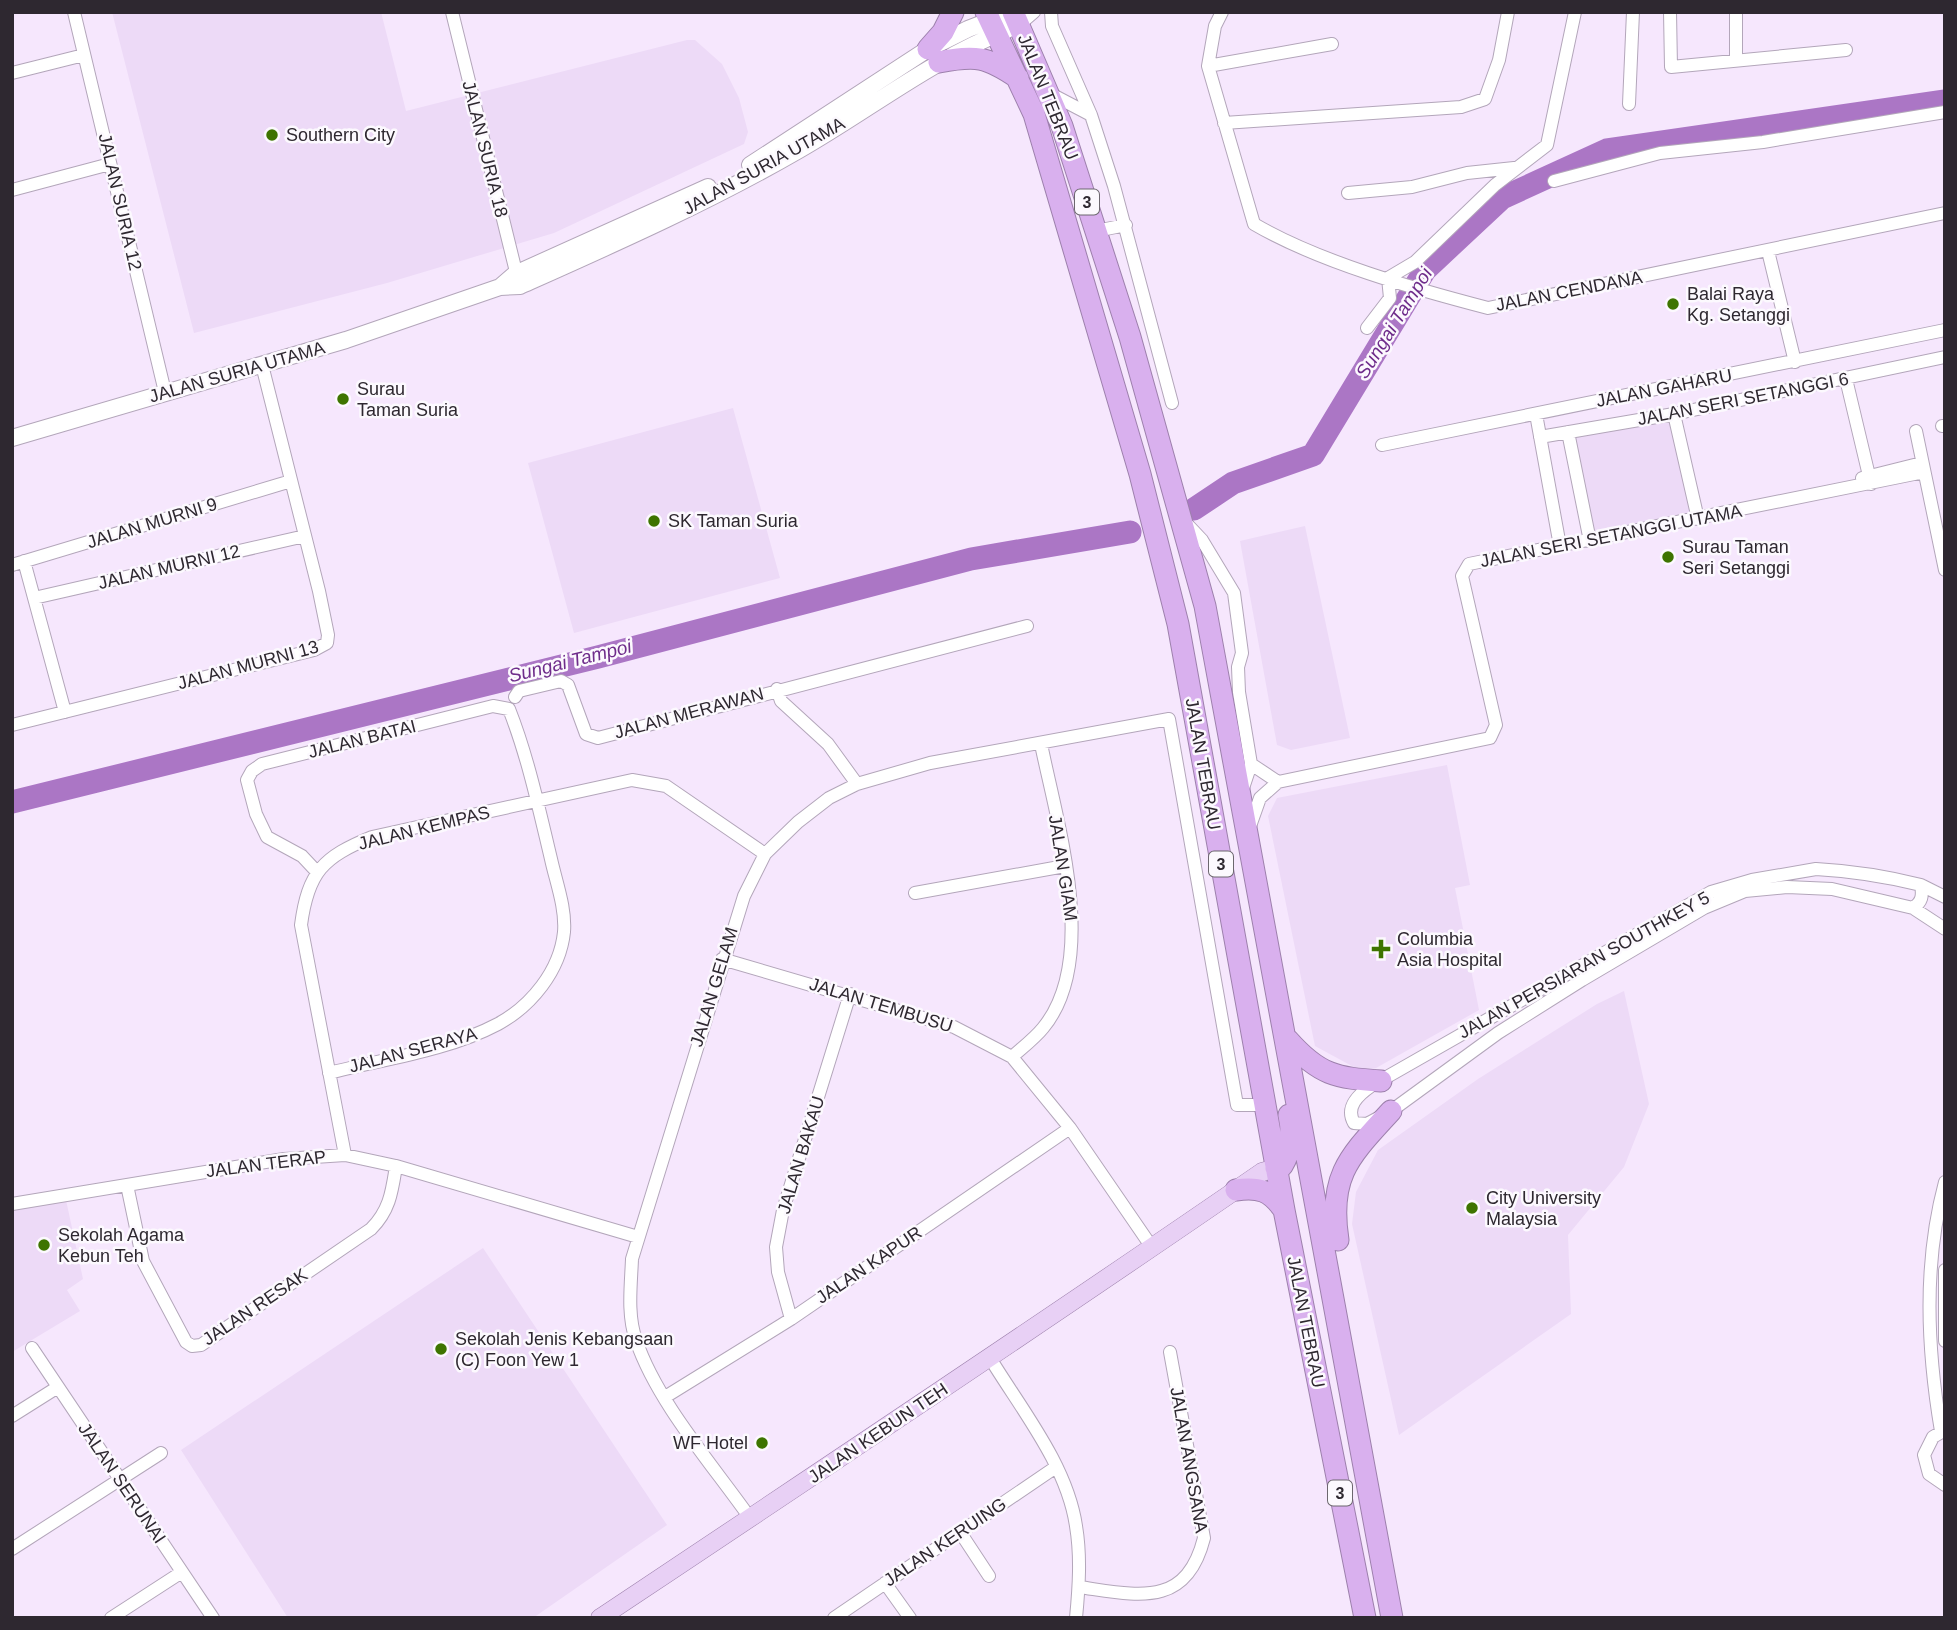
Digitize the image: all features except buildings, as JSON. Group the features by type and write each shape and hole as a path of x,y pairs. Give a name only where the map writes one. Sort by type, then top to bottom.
{"highway":[{"path":"953,12 933,55 988,59 1018,78"},
{"name":"JALAN TEBRAU","path":"1020,16 1049,93 1130,337 1205,606 1242,792 1392,1618"},
{"name":"JALAN TEBRAU","path":"992,22 1034,114 1140,474 1178,624 1274,1162 1365,1618"},
{"path":"1270,947 1266,985 1293,1133 1274,1162 1307,1180 1316,1194"},
{"path":"1287,1039 1308,1062 1334,1076 1381,1081"},
{"path":"1356,1422 1354,1361 1335,1198 1354,1151 1391,1111"},
{"path":"1236,1190 1259,1188 1275,1198 1284,1210"}],"main road":[{"name":"JALAN SURIA UTAMA","path":"12,438 367,334 518,280 734,175 992,22 1020,16"},
{"name":"JALAN KEBUN TEH","path":"600,1618 990,1358 1274,1162"},
{"name":"JALAN KEBUN TEH","path":"1152,1245 1172,1220 1274,1162"}],"street":[{"name":"JALAN SURIA 12","path":"74,12 165,392"},
{"name":"JALAN SURIA 18","path":"452,12 518,280"},
{"path":"1051,12 1052,26 1091,115 1126,225 1171,403"},
{"name":"JALAN CENDANA","path":"1222,12 1215,26 1208,66 1254,224 1348,265 1438,295 1488,308 1945,213"},
{"path":"1224,123 1461,107 1485,99 1499,60 1508,12"},
{"path":"1367,328 1390,298 1392,279 1415,262 1495,185 1547,145 1575,12"},
{"path":"1629,104 1633,12"},
{"path":"1670,12 1671,67 1846,50"},
{"path":"1736,12 1737,60"},
{"path":"1208,66 1332,44"},
{"path":"12,73 84,55"},
{"path":"1049,93 1091,115"},
{"path":"1554,181 1660,153 1796,138 1945,112"},
{"path":"12,190 110,164"},
{"path":"1348,193 1412,187 1468,173 1518,167"},
{"path":"1096,231 1126,225"},
{"path":"1768,251 1795,362"},
{"name":"JALAN GAHARU","path":"1382,445 1945,330"},
{"path":"1130,337 1153,331"},
{"name":"JALAN SERI SETANGGI 6","path":"1540,437 1674,414 1945,357"},
{"name":"JALAN MURNI 13","path":"12,725 314,650 327,643 327,626 262,365"},
{"path":"1846,379 1870,479"},
{"path":"1536,414 1560,546"},
{"path":"1674,414 1698,519"},
{"path":"1916,431 1945,570"},
{"path":"1568,432 1590,541"},
{"name":"JALAN SERI SETANGGI UTAMA","path":"1278,782 1490,738 1496,725 1462,576 1469,564 1698,519 1923,468"},
{"name":"JALAN MURNI 9","path":"18,563 291,481"},
{"path":"1181,519 1202,540 1234,593 1242,653 1238,667 1239,692 1251,764 1242,792"},
{"name":"JALAN MURNI 12","path":"34,598 305,536"},
{"path":"18,563 34,598 65,712"},
{"name":"JALAN MERAWAN","path":"515,696 519,691 561,681 568,685 586,734 598,738 777,689 1027,626"},
{"name":"JALAN MERAWAN","path":"777,689 781,701 828,744 857,784"},
{"name":"JALAN BATAI","path":"317,872 302,856 267,837 256,814 247,780 252,771 262,764 502,705 509,709 537,801"},
{"name":"JALAN GELAM","path":"750,1518 665,1397 635,1339 630,1299 632,1259 722,959 744,896 765,854 819,806 857,784 930,763 1169,719 1237,1105 1266,1115"},
{"name":"JALAN GIAM","path":"1012,1057 1044,1027 1062,988 1073,942 1065,866 1041,744"},
{"path":"1248,832 1260,798 1278,782 1251,764"},
{"name":"JALAN KEMPAS","path":"345,1155 301,925 305,894 324,862 344,848 372,837 632,780 666,786 765,854"},
{"name":"JALAN SERAYA","path":"329,1073 470,1037 500,1023 536,995 555,964 564,933 562,908 537,801"},
{"path":"915,893 1065,866"},
{"name":"JALAN PERSIARAN SOUTHKEY 5","path":"1913,908 1832,890 1787,887 1745,891 1703,908 1591,975 1498,1033 1391,1111 1367,1124 1354,1123 1350,1118 1356,1099 1381,1081 1711,892 1752,880 1816,869 1865,872 1921,885 1945,897"},
{"path":"1921,885 1920,903 1913,908 1945,929"},
{"name":"JALAN TEMBUSU","path":"722,959 850,994 954,1027 1012,1057 1070,1128 1152,1245"},
{"name":"JALAN BAKAU","path":"791,1319 778,1272 776,1247 780,1222 850,994"},
{"name":"JALAN KAPUR","path":"665,1397 791,1319 1070,1128"},
{"name":"JALAN TERAP","path":"12,1204 285,1159 345,1155 396,1166 638,1237"},
{"name":"JALAN RESAK","path":"127,1185 143,1261 180,1331 192,1346 201,1345 371,1229 383,1217 390,1200 396,1166"},
{"path":"1945,1182 1933,1244 1929,1291 1929,1338 1943,1431 1927,1445 1924,1455 1929,1474 1945,1485"},
{"path":"1945,1270 1945,1341"},
{"name":"JALAN SERUNAI","path":"32,1348 213,1618"},
{"name":"JALAN ANGSANA","path":"1079,1587 1129,1594 1166,1590 1178,1586 1190,1574 1199,1558 1204,1538 1170,1352"},
{"path":"990,1358 1056,1467 1076,1523 1079,1587 1076,1618"},
{"path":"12,1416 58,1387"},
{"path":"12,1549 161,1453"},
{"name":"JALAN KERUING","path":"834,1618 1056,1467"},
{"path":"960,1532 989,1576"},
{"path":"111,1618 182,1572"},
{"path":"885,1583 910,1618"}],"shaded area":[{"path":"112,12 381,12 406,111 695,40 722,64 739,98 748,132 744,144 554,233 387,283 194,333"},
{"name":"SK Taman Suria","path":"733,408 780,578 574,633 528,463"},
{"path":"1671,419 1693,515 1594,535 1573,436"},
{"path":"1305,526 1350,738 1291,750 1277,745 1240,541"},
{"name":"Columbia Asia Hospital","path":"1447,765 1470,885 1455,888 1479,1010 1376,1068 1363,1072 1315,1046 1268,816 1277,798"},
{"name":"City University Malaysia","path":"1624,991 1649,1104 1624,1167 1568,1235 1571,1314 1399,1435 1352,1224 1356,1192 1378,1150 1478,1079 1597,1004"},
{"name":"Sekolah Agama Kebun Teh","path":"66,1200 83,1279 67,1290 80,1311 12,1352 12,1211"},
{"name":"Sekolah Jenis Kebangsaan (C) Foon Yew 1","path":"483,1248 667,1525 533,1618 288,1618 181,1450"}],"waterway":[{"name":"Sungai Tampoi","path":"1194,509 1233,483 1313,455 1425,270 1502,198 1607,150 1945,101"},
{"name":"Sungai Tampoi","path":"12,802 598,657 971,559 1130,532"}],"place":[{"name":"Southern City","path":"272,135"},
{"name":"Balai Raya Kg. Setanggi","path":"1673,304"},
{"name":"Surau Taman Suria","path":"343,399"},
{"name":"SK Taman Suria","path":"654,521"},
{"name":"Surau Taman Seri Setanggi","path":"1668,557"},
{"name":"Columbia Asia Hospital","path":"1381,949"},
{"name":"City University Malaysia","path":"1472,1208"},
{"name":"Sekolah Agama Kebun Teh","path":"44,1245"},
{"name":"Sekolah Jenis Kebangsaan (C) Foon Yew 1","path":"441,1349"},
{"name":"WF Hotel","path":"762,1443"}]}
